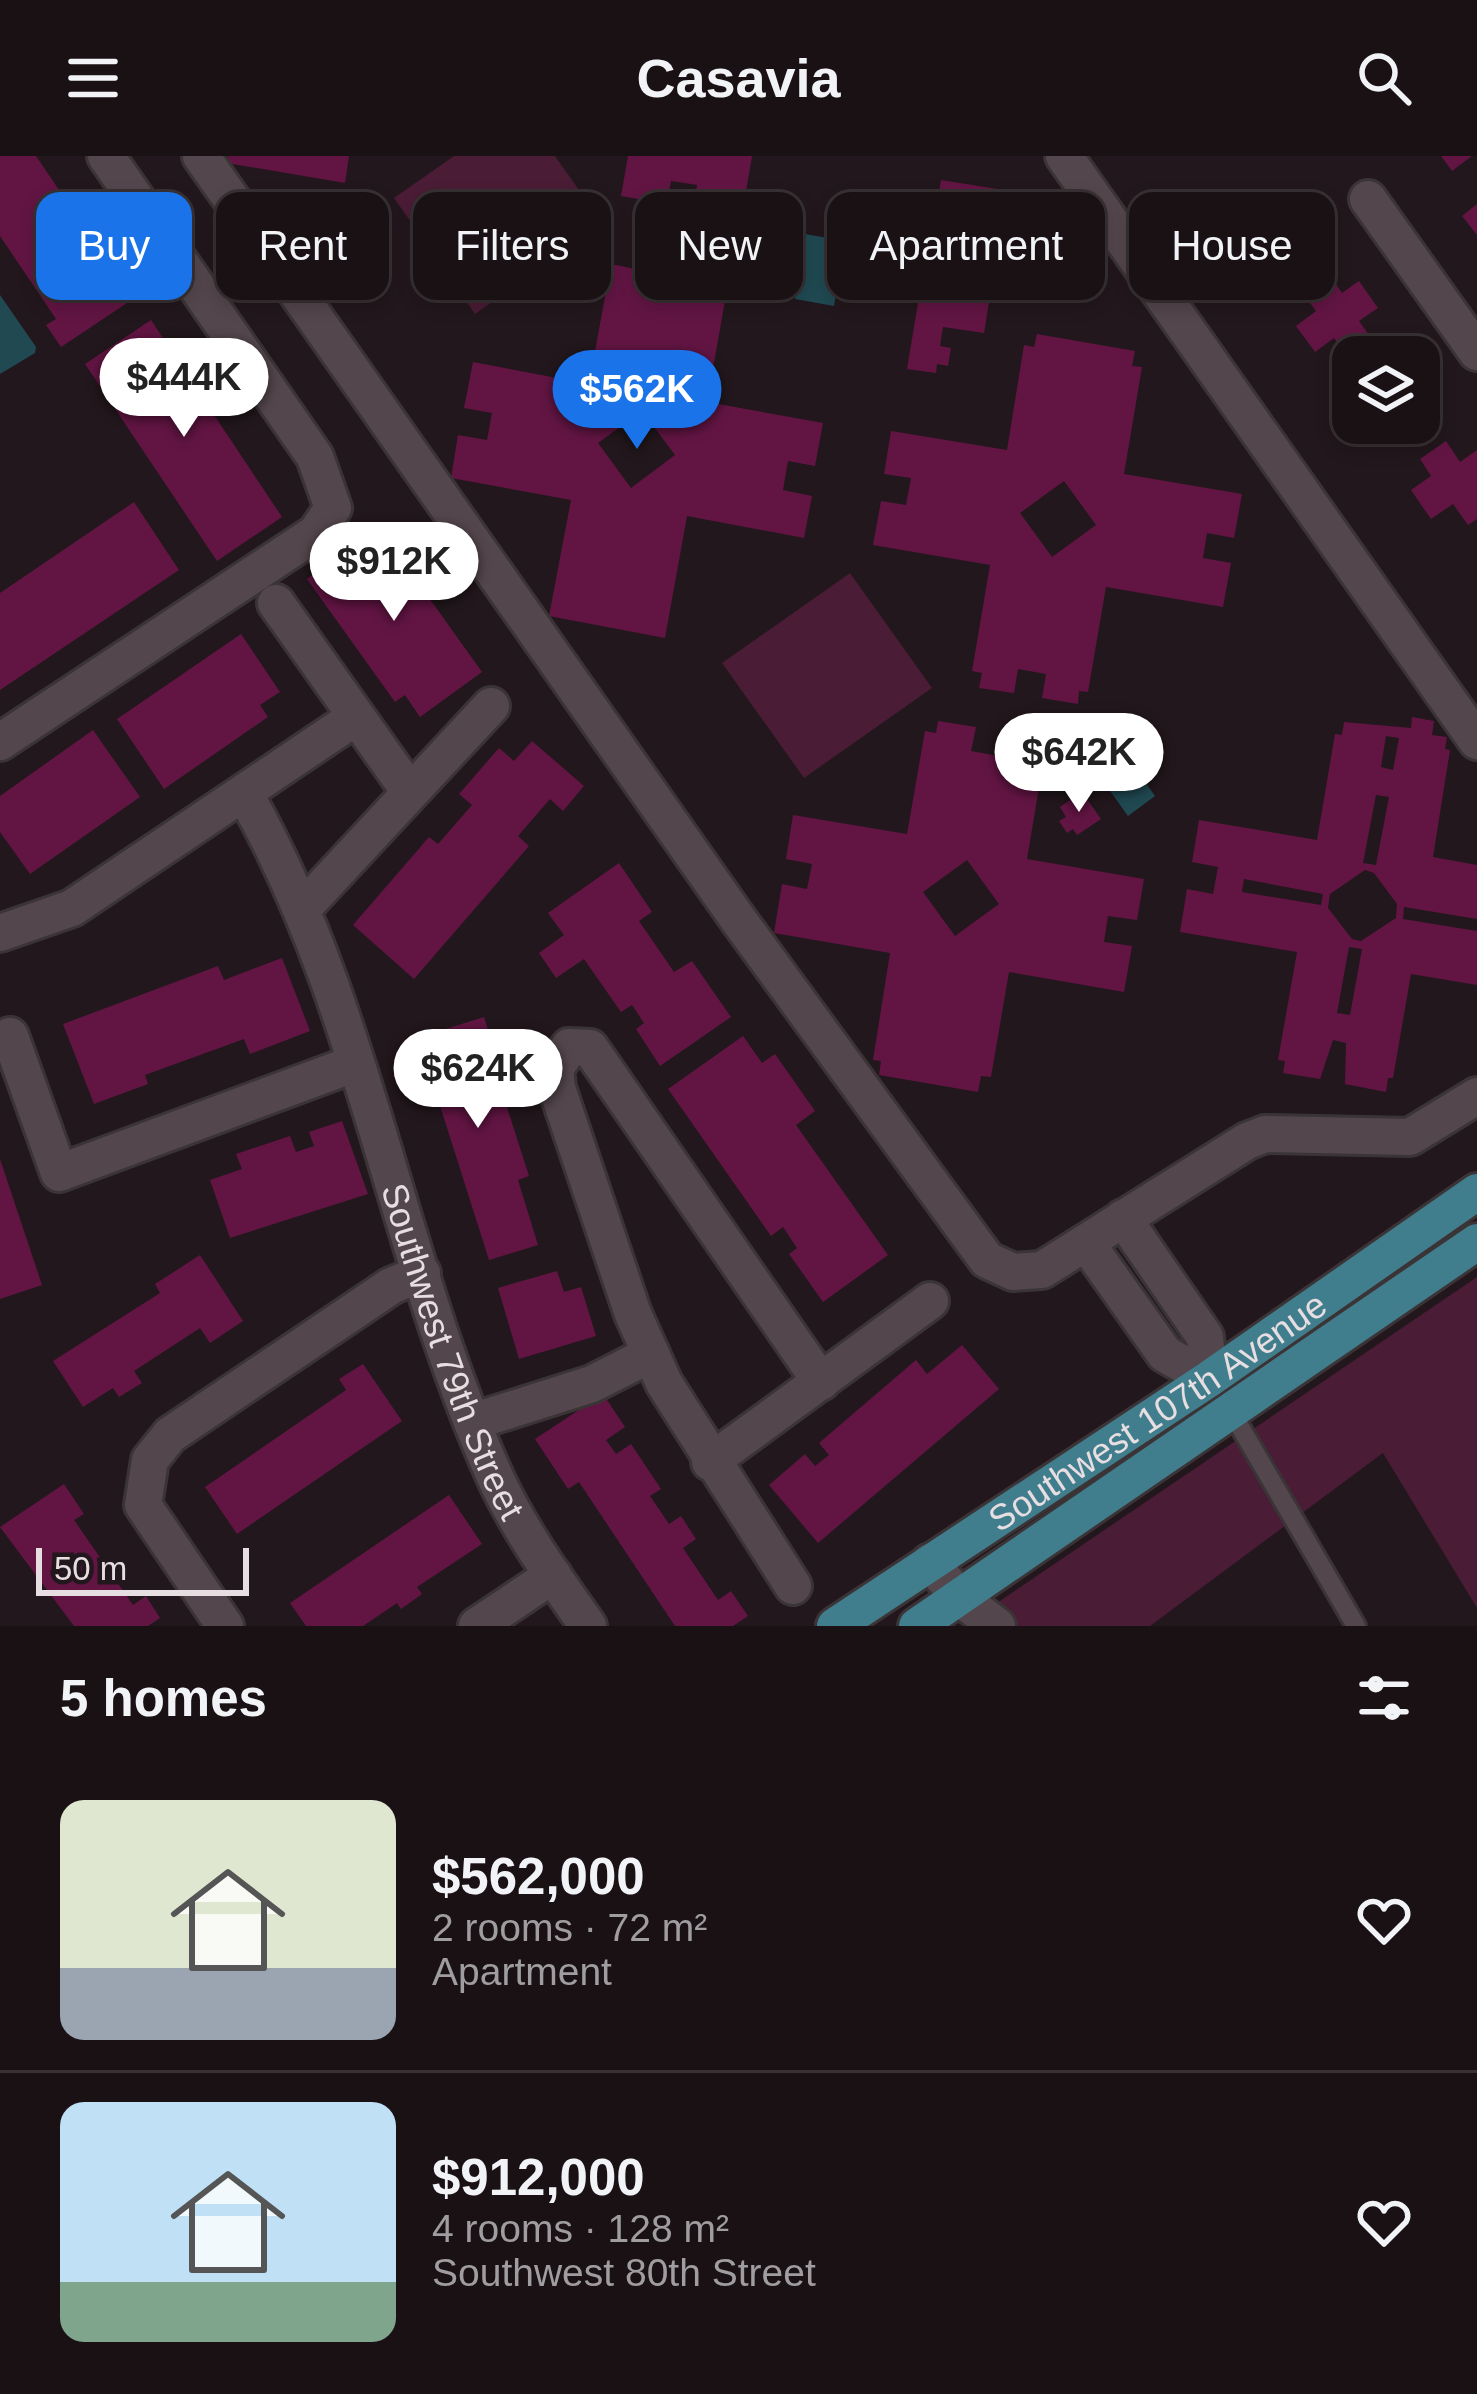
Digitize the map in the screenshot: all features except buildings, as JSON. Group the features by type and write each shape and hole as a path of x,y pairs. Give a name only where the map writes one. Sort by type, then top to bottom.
{"main road":[{"name":"Southwest 107th Avenue","path":"835,1626 1209,1379 1477,1192"},
{"name":"Southwest 107th Avenue","path":"916,1626 1477,1242"},
{"path":"1209,1379 1232,1413"}],"street":[{"path":"0,742 316,533 333,508 315,457 106,156"},
{"path":"201,156 978,1252 1000,1268 1031,1271 1087,1244 1228,1150 1265,1134 1394,1140 1425,1130 1477,1096"},
{"path":"1064,156 1477,741"},
{"path":"1368,200 1477,352"},
{"path":"275,603 410,792"},
{"path":"304,908 491,706"},
{"path":"0,933 72,908 356,717"},
{"name":"Southwest 79th Street","path":"244,793 304,908 472,1422 497,1482 588,1626"},
{"path":"10,1036 59,1173 356,1063"},
{"path":"793,1586 710,1462 651,1354 557,1088 559,1057 580,1044 590,1048 821,1382"},
{"path":"1123,1218 1205,1336 1209,1379"},
{"path":"1087,1244 1165,1354 1209,1379"},
{"path":"225,1626 143,1505 151,1460 170,1435 392,1286 422,1274"},
{"path":"710,1462 930,1300"},
{"path":"472,1422 592,1384 651,1354"},
{"path":"930,1562 959,1597 997,1626"},
{"path":"478,1626 553,1575"}],"lane":[{"path":"1232,1413 1356,1626"}],"shaded area":[{"path":"454,156 555,156 580,192 413,192 413,225 394,198"},
{"path":"465,300 495,300 475,314"},
{"path":"850,573 932,688 804,778 722,663"},
{"path":"1477,1277 1477,1608 1383,1453 1150,1626 963,1626"}],"water":[{"path":"805,234 827,238 827,300 835,300 834,306 801,300"},
{"path":"0,295 36,347 35,353 0,374"},
{"path":"1120,747 1155,796 1128,816 1093,767"}]}
